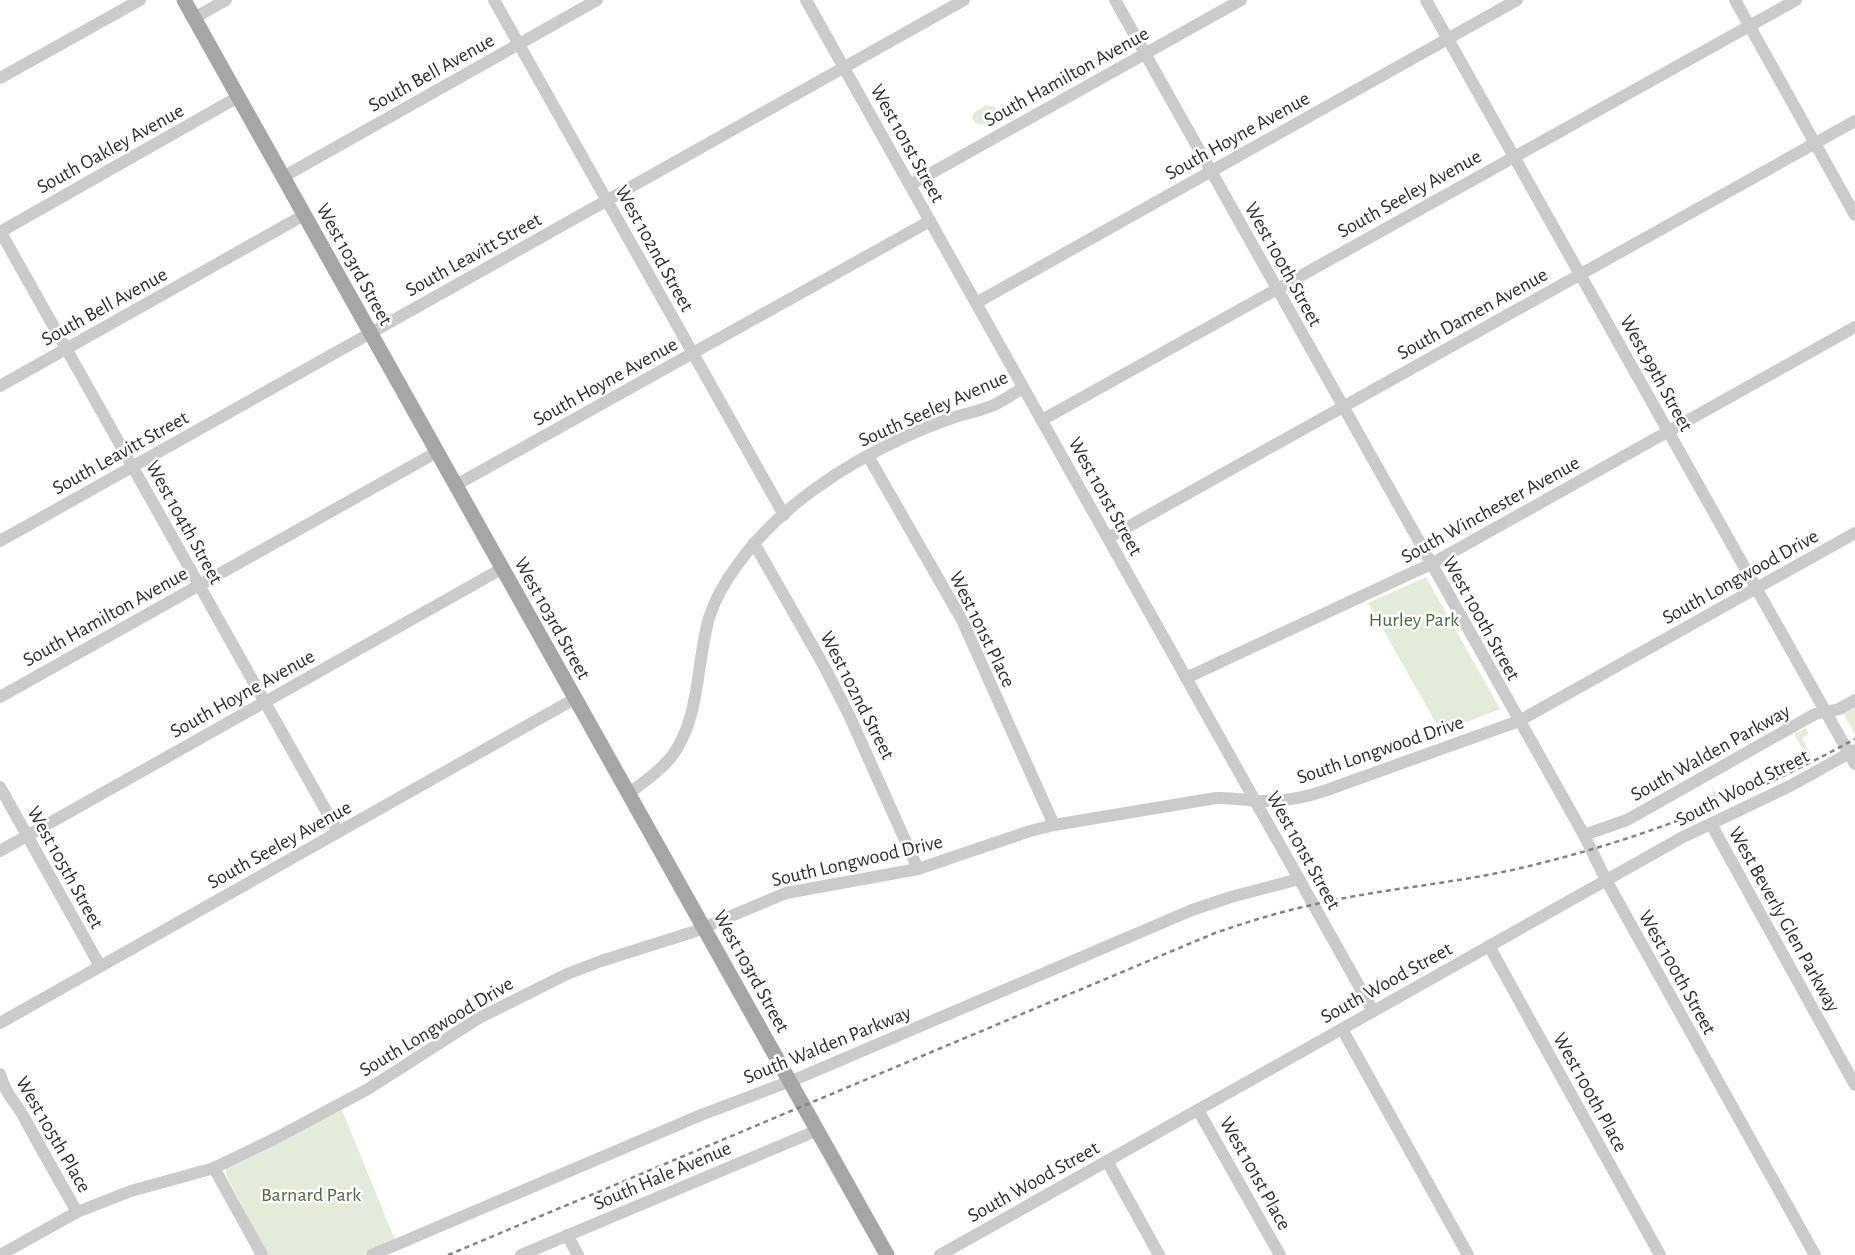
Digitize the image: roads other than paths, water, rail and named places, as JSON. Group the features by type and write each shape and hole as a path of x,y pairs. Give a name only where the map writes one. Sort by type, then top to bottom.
{"main road":[{"name":"West 103rd Street","path":"184,0 887,1255"}],"street":[{"path":"0,78 140,0"},
{"path":"194,18 226,0"},
{"name":"West 102nd Street","path":"494,0 784,515"},
{"name":"South Bell Avenue","path":"283,177 597,0"},
{"name":"West 101st Street","path":"806,0 1373,1011"},
{"name":"South Leavitt Street","path":"0,541 964,0"},
{"name":"West 100th Street","path":"1115,0 1584,835 1606,880 1814,1255"},
{"name":"South Hamilton Avenue","path":"910,185 1241,0"},
{"name":"West 99th Street","path":"1426,0 1826,712 1853,756"},
{"name":"South Hoyne Avenue","path":"976,302 1516,0"},
{"path":"1735,0 1855,214"},
{"name":"South Seeley Avenue","path":"1042,420 1796,0"},
{"name":"South Oakley Avenue","path":"0,231 238,97"},
{"name":"South Damen Avenue","path":"1108,538 1855,121"},
{"name":"South Bell Avenue","path":"0,386 304,215"},
{"name":"South Hoyne Avenue","path":"456,485 930,221"},
{"name":"West 104th Street","path":"0,231 338,832"},
{"name":"South Winchester Avenue","path":"1186,678 1431,564 1855,327"},
{"name":"South Seeley Avenue","path":"629,793 653,775 672,756 684,733 692,706 710,617 722,588 754,543 784,515 837,475 868,456 923,430 994,404 1023,388"},
{"name":"South Hamilton Avenue","path":"0,697 437,452"},
{"name":"West 101st Place","path":"868,456 962,620 1054,825"},
{"name":"South Longwood Drive","path":"0,1255 77,1212 131,1191 214,1168 293,1129 368,1089 453,1033 567,974 704,927 786,893 918,869 1030,831 1054,825 1216,798 1229,797 1268,801 1308,796 1519,722 1855,533"},
{"name":"West 102nd Street","path":"754,543 849,714 918,869"},
{"name":"South Hoyne Avenue","path":"0,851 503,568"},
{"name":"South Seeley Avenue","path":"0,1023 576,698"},
{"name":"South Walden Parkway","path":"1584,835 1627,820 1815,714 1840,709 1855,700"},
{"name":"South Wood Street","path":"940,1255 1682,838 1853,756"},
{"name":"West 105th Street","path":"0,787 100,966"},
{"name":"West Beverly Glen Parkway","path":"1711,824 1855,1085"},
{"name":"South Walden Parkway","path":"372,1255 702,1116 790,1081 1192,910 1299,878"},
{"name":"West 100th Place","path":"1489,946 1660,1255"},
{"path":"1342,1029 1468,1255"},
{"name":"West 105th Place","path":"0,1074 5,1091 26,1120 77,1212"},
{"name":"West 101st Place","path":"1198,1110 1280,1255"},
{"name":"South Hale Avenue","path":"521,1255 818,1130"},
{"path":"1107,1161 1159,1255"},
{"path":"214,1168 262,1255"},
{"path":"567,1235 578,1255"}],"railway":[{"path":"448,1255 1215,933 1263,918 1339,899 1499,873 1569,856 1653,829 1735,798 1855,739"}],"park label":[{"name":"Hurley Park","path":"1414,619"},
{"name":"Barnard Park","path":"311,1194"}]}
